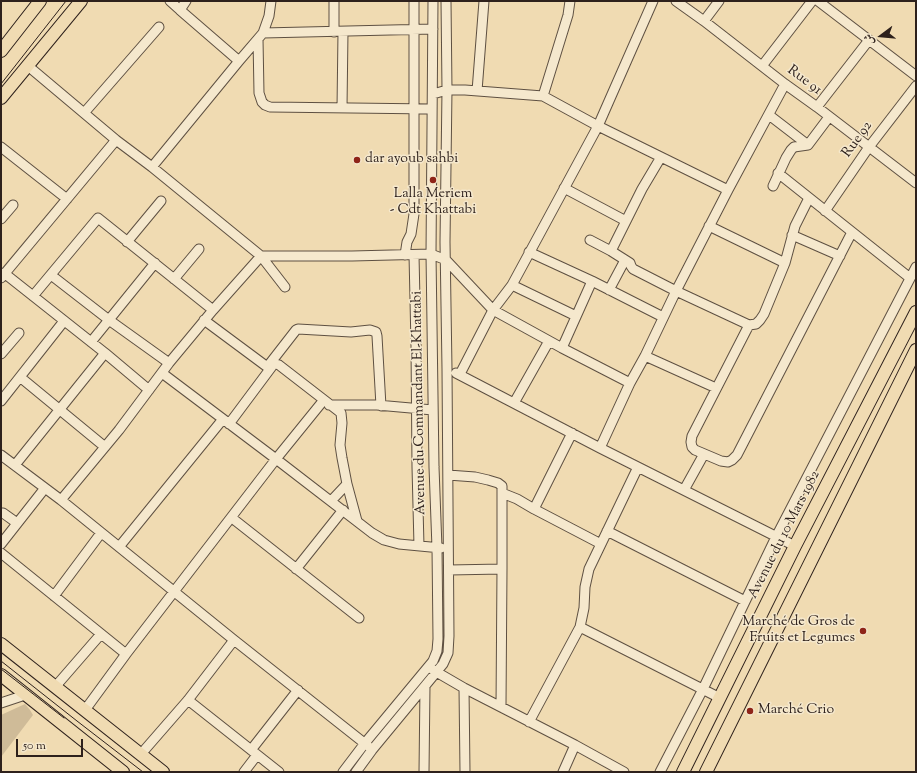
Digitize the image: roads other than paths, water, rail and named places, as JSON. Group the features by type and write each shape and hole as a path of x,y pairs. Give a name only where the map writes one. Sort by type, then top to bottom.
{"main road":[{"path":"2,46 39,1"},
{"path":"1,98 81,1"},
{"name":"Avenue du 10 Mars 1982","path":"683,772 795,546 916,312"},
{"path":"706,772 916,350"},
{"path":"1,644 163,772"},
{"path":"1,675 123,772"}],"street":[{"path":"170,1 239,60"},
{"path":"180,10 186,1"},
{"path":"272,1 269,16 261,36 259,93 262,102 265,105 270,107 432,109"},
{"path":"334,1 338,32 342,108"},
{"path":"414,1 414,214 413,226 407,242 410,255 417,408 419,546"},
{"name":"Avenue du Commandant El-Khattabi","path":"343,772 365,743 433,662 437,651 437,548 434,467 431,254 433,1"},
{"name":"Avenue du Commandant El-Khattabi","path":"356,772 372,750 437,672 448,653 449,570 445,180 447,90 446,1"},
{"path":"477,91 484,1"},
{"path":"543,96 568,15 570,1"},
{"path":"460,374 493,310 512,285 598,126 653,1"},
{"name":"Rue 91","path":"676,1 916,183"},
{"path":"704,21 719,1"},
{"path":"762,66 819,2 916,76"},
{"path":"84,113 159,27"},
{"path":"152,167 239,60 261,36 338,32 433,30"},
{"path":"817,107 868,40"},
{"path":"28,66 116,140 152,167 261,256 285,287"},
{"path":"600,448 630,383 645,356 709,226 785,84"},
{"name":"Rue 92","path":"825,211 869,147 916,86"},
{"path":"433,94 447,90 543,96 598,126 728,190"},
{"path":"769,115 808,145"},
{"path":"773,186 791,150 794,147 808,145 829,117"},
{"path":"116,140 3,276 34,296 149,390"},
{"path":"1,160 4,150 67,199"},
{"path":"611,251 642,189 661,157"},
{"path":"778,174 910,278"},
{"path":"564,188 626,221"},
{"path":"590,240 630,263 633,269 676,291 749,325 756,324 760,320 785,263 795,226 809,198"},
{"path":"127,242 161,201"},
{"path":"1,219 13,205"},
{"path":"34,296 97,218 100,218 127,242 213,310"},
{"path":"709,226 785,263"},
{"path":"749,325 692,436 692,447 695,450 721,461 728,462 737,454 852,232"},
{"path":"792,235 840,256"},
{"path":"174,279 200,249"},
{"path":"529,252 592,281 663,317"},
{"path":"61,500 105,447 204,320 261,256 431,254 446,260 493,310 630,383"},
{"path":"609,290 625,260"},
{"path":"91,342 155,263"},
{"path":"660,772 703,689 776,537 916,267"},
{"path":"51,275 109,320 169,363"},
{"path":"562,348 592,281"},
{"path":"512,285 576,316"},
{"path":"204,320 268,368"},
{"path":"1,401 64,321"},
{"path":"119,547 226,421 296,330 351,332 370,330 376,332 381,406"},
{"path":"3,348 19,333"},
{"path":"514,403 549,341"},
{"path":"15,465 105,353"},
{"path":"645,356 716,388"},
{"path":"268,368 273,364 279,365 326,403 341,413 342,423 340,445 347,484 357,521"},
{"path":"447,369 460,374 600,448 795,546"},
{"path":"162,373 372,533 384,540 399,544 448,548"},
{"path":"20,377 105,447"},
{"path":"326,403 433,410"},
{"path":"85,710 126,654 276,459 326,403"},
{"path":"534,509 572,433"},
{"path":"684,490 704,454"},
{"path":"1,455 46,488 372,750"},
{"path":"530,722 580,627 584,608 584,587 589,569 638,467"},
{"path":"448,475 475,478 502,486 501,707"},
{"path":"331,501 347,484"},
{"path":"1,544 46,488"},
{"path":"502,493 518,499 601,544"},
{"path":"296,569 343,510"},
{"path":"1,513 17,523"},
{"path":"232,518 359,618"},
{"path":"607,531 745,601"},
{"path":"54,596 101,533"},
{"path":"1,553 126,654"},
{"path":"449,570 502,569"},
{"path":"580,627 720,698"},
{"path":"55,687 101,634"},
{"path":"141,754 188,700 234,640"},
{"path":"428,667 464,688 624,772"},
{"path":"424,772 425,686"},
{"path":"464,688 465,772"},
{"path":"244,772 254,753 298,690"},
{"path":"1,703 25,695"},
{"path":"188,700 279,772"},
{"path":"562,772 575,745"}],"tram line":[{"path":"1,84 66,1"},
{"path":"1,661 143,772"},
{"path":"1,669 64,718"}],"place":[{"name":"dar ayoub sahbi","path":"357,160"},
{"name":"Lalla Meriem - Cdt Khattabi","path":"433,180"},
{"name":"Marché de Gros de Fruits et Legumes","path":"863,631"},
{"name":"Marché Crio","path":"750,711"}]}
